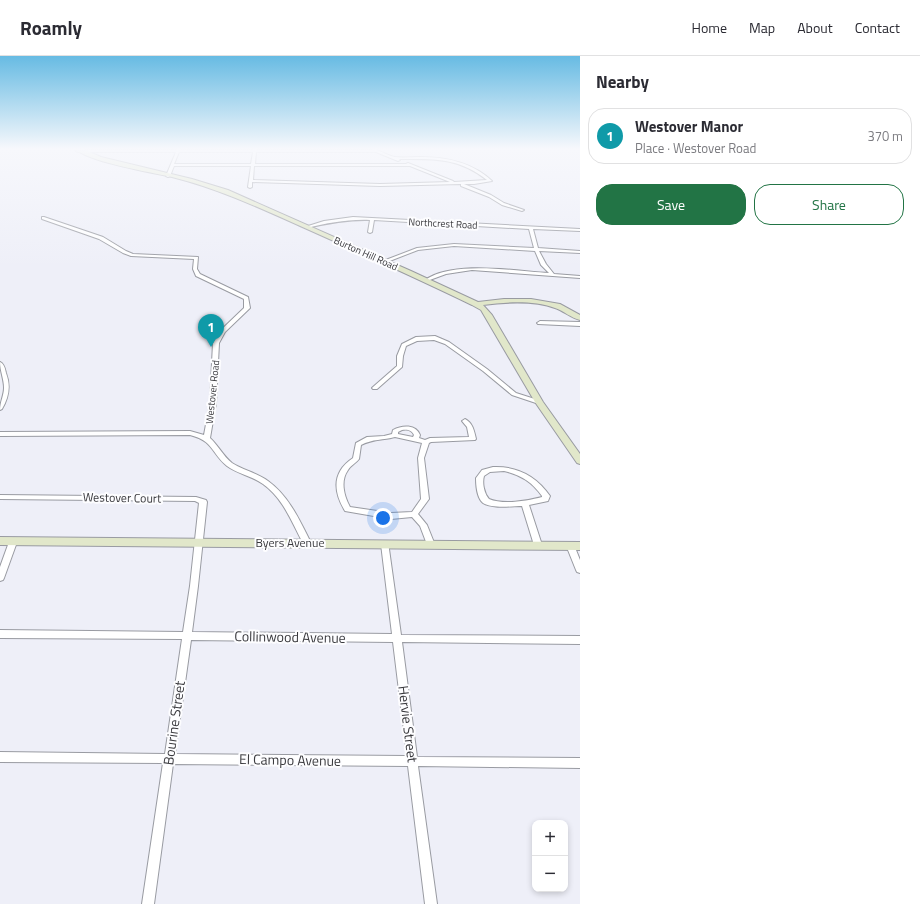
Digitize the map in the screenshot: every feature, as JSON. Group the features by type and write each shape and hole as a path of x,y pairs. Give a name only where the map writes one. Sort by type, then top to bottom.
{"street":[{"name":"Burton Hill Road","path":"213,188 226,191 478,304 488,315 539,402 580,461"},
{"path":"466,188 522,210"},
{"name":"Westover Road","path":"43,218 101,238 110,242 119,250 133,255 196,258 194,269 198,275 246,298 248,308 223,331 216,343 212,403 207,437 227,463 263,481 286,502 307,543"},
{"path":"370,232 372,219"},
{"name":"Northcrest Road","path":"307,227 336,220 372,219 580,230"},
{"path":"531,228 536,249 542,263 554,275"},
{"path":"385,261 417,249 434,246 462,245 580,252"},
{"path":"427,280 446,273 465,269 580,277"},
{"path":"478,304 506,300 530,301 566,310 580,318"},
{"path":"540,323 580,324"},
{"path":"375,388 400,366 400,356 404,345 416,339 435,338 447,343 485,370 514,394 539,402"},
{"path":"0,364 7,382 6,395 0,408"},
{"path":"426,442 421,458 425,499 414,514 391,516 348,509 342,501 339,486 340,477 343,469 350,462 356,459 358,444 366,439 384,438 395,434 416,438 426,442 434,440 472,439 470,427 465,421"},
{"path":"0,434 190,433 207,437"},
{"path":"502,469 521,472 529,477 546,496 545,499 538,502 525,503 493,504 487,501 483,498 480,488 478,480 480,476 485,471 502,469"},
{"name":"Westover Court","path":"0,497 196,499 204,504 199,543"},
{"path":"525,503 538,545"},
{"path":"414,514 423,525 431,545"},
{"name":"Byers Avenue","path":"0,541 575,546"},
{"path":"0,578 13,542"},
{"name":"Bourine Street","path":"148,904 199,543"},
{"name":"Hervie Street","path":"385,544 396,638 432,904"},
{"path":"575,546 580,570"},
{"name":"Collinwood Avenue","path":"0,634 580,640"},
{"name":"El Campo Avenue","path":"0,757 580,763"}],"place":[{"name":"Westover Manor","path":"211,347"}]}
